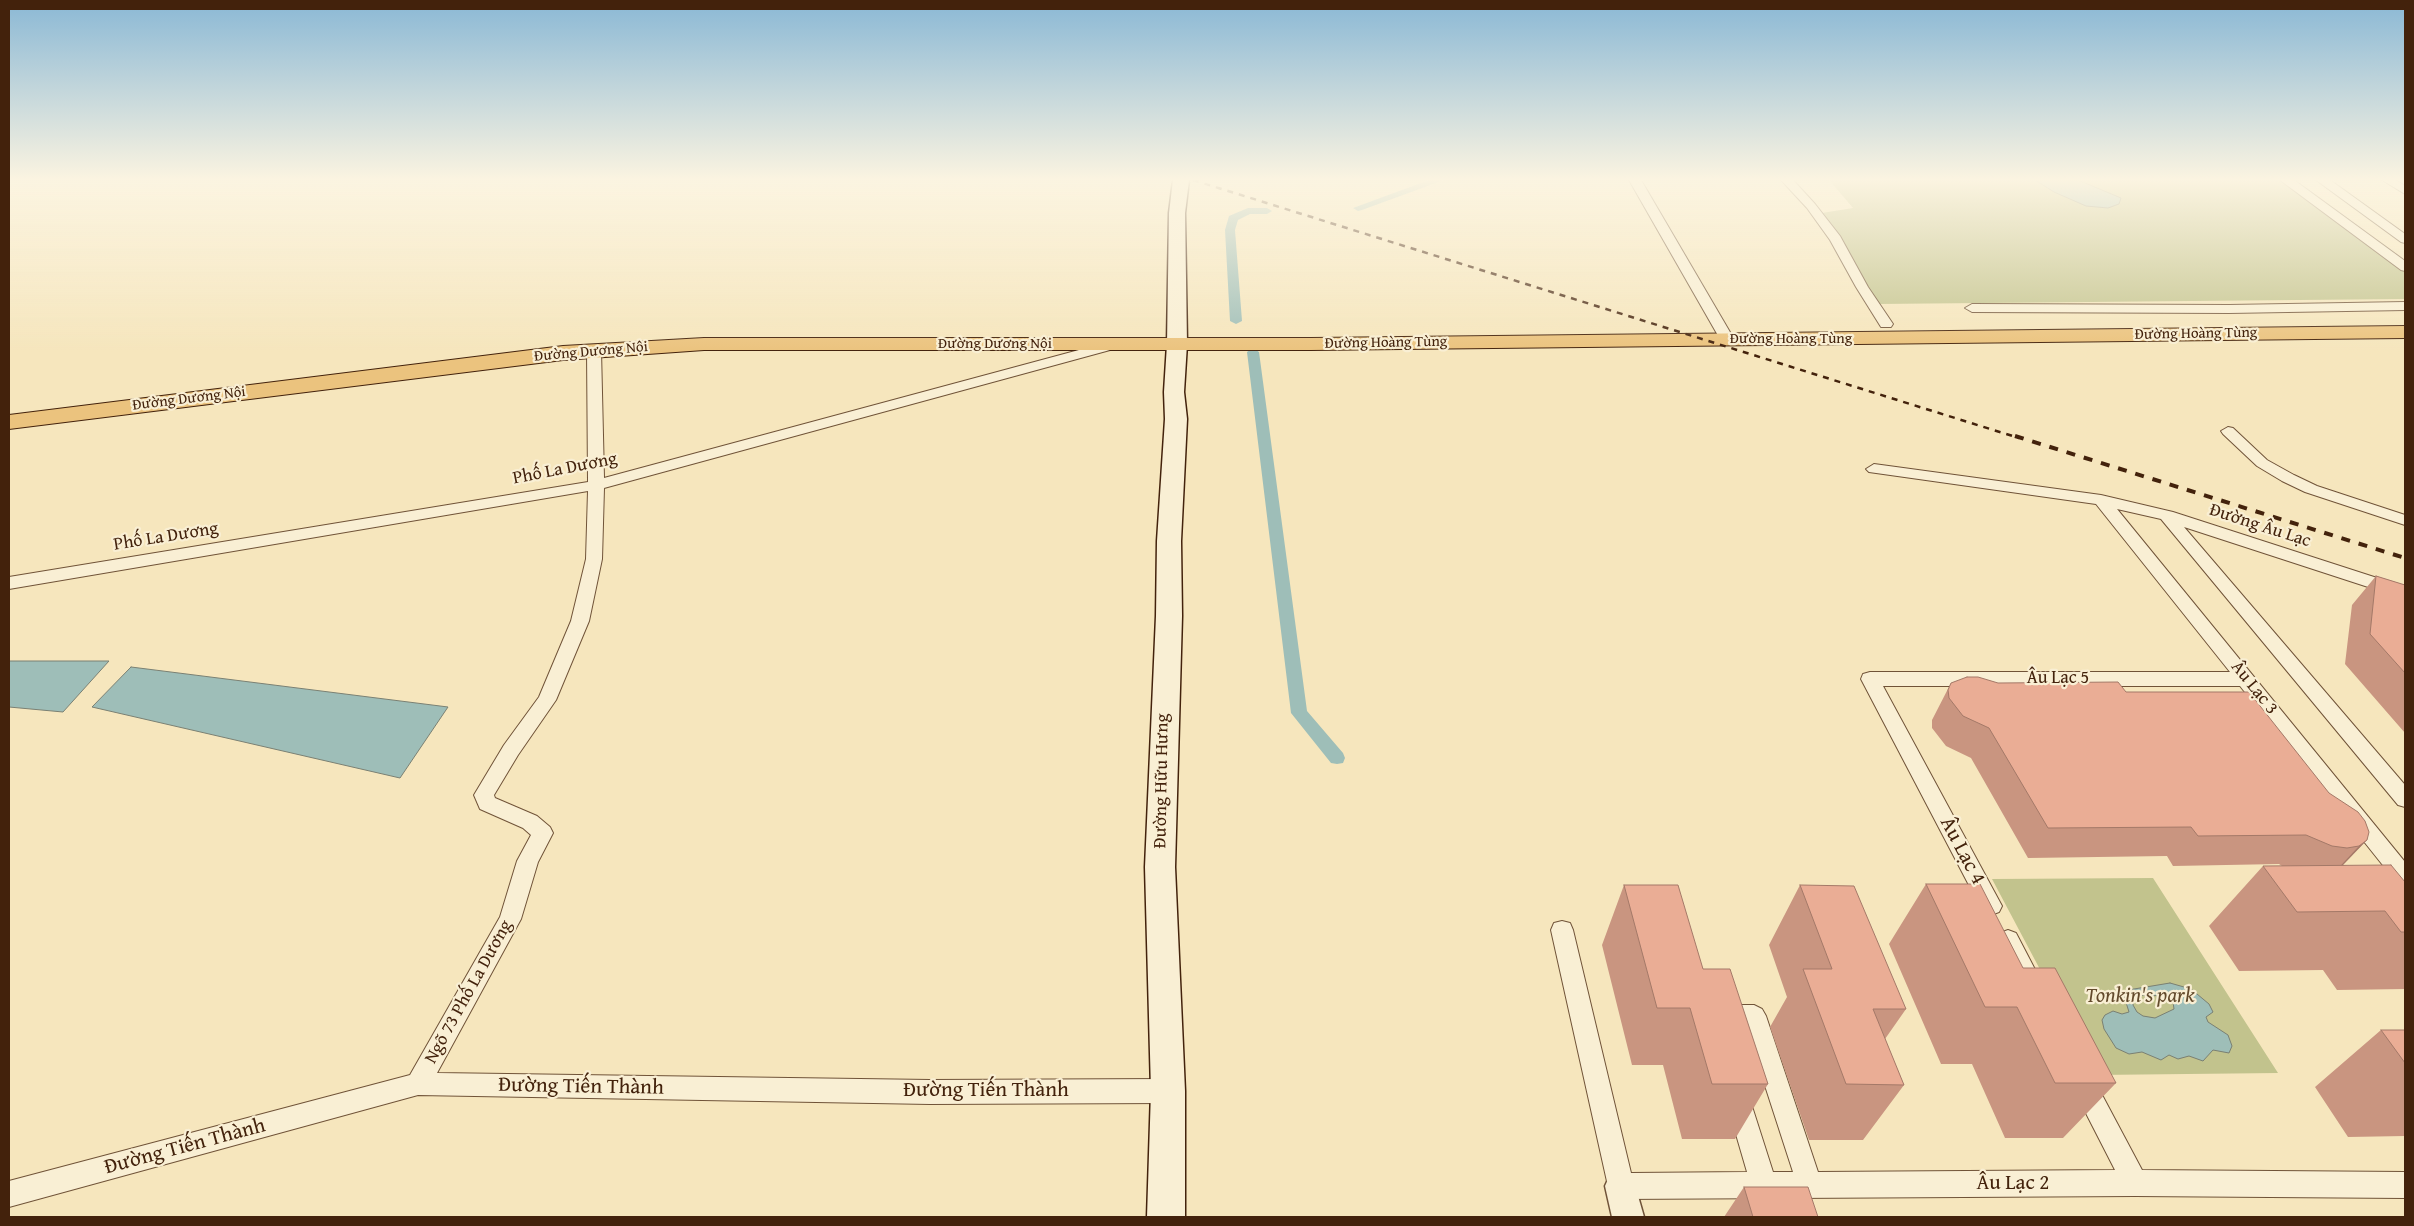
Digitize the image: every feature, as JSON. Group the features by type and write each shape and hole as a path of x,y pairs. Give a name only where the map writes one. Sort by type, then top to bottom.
{"main road":[{"name":"Đường Hữu Hưng","path":"1166,1217 1168,1091 1160,867 1165,681 1169,616 1169,541 1176,418 1174,392 1177,337 1177,237"},
{"name":"Đường Hoàng Tùng","path":"1177,337 1995,330 2221,321 2405,318"},
{"name":"Đường Hoàng Tùng","path":"2221,321 2405,332"},
{"name":"Đường Hoàng Tùng","path":"1723,333 1886,324 1995,330"},
{"name":"Đường Dương Nội","path":"9,407 594,344 795,330 1177,337"},
{"name":"Đường Dương Nội","path":"9,422 594,344 1117,344 1177,337"}],"street":[{"path":"1668,237 1723,333"},
{"path":"1835,237 1862,287 1886,324"},
{"path":"2365,237 2405,266"},
{"path":"2389,255 2405,255"},
{"path":"1972,308 2221,321 2405,306"},
{"path":"594,344 596,485"},
{"name":"Phố La Dương","path":"9,583 360,526 596,485 1117,344"},
{"path":"2228,430 2262,463 2288,478 2330,496 2405,520"},
{"name":"Đường Âu Lạc","path":"1874,469 2101,500 2167,516 2405,593"},
{"name":"Ngõ 73 Phố La Dương","path":"418,1084 510,919 528,861 543,833 530,822 487,803 484,795 511,750 547,700 580,621 594,559 596,485"},
{"name":"Âu Lạc 3","path":"2101,500 2405,877"},
{"path":"2167,516 2405,799"},
{"name":"Âu Lạc 5","path":"1870,679 2247,679"},
{"name":"Âu Lạc 4","path":"1870,679 2041,1002"},
{"path":"1562,930 1628,1217"},
{"path":"1718,1034 1712,1016 1754,1016 1810,1185"},
{"path":"2072,1063 2135,1183"},
{"path":"1732,1082 1764,1185"},
{"name":"Đường Tiến Thành","path":"9,1194 418,1084 930,1092 1168,1091"},
{"name":"Âu Lạc 2","path":"1620,1186 2135,1183 2405,1185"}],"green space":[{"path":"1837,237 2361,237 2405,270 2405,299 1877,304"},
{"name":"Tonkin's park","path":"2153,878 2278,1073 2096,1075 1992,879"}],"water":[{"path":"9,661 109,661 63,712 9,707"},
{"path":"131,667 448,707 400,778 92,707"},
{"path":"2170,983 2191,989 2209,1004 2213,1012 2206,1017 2208,1022 2228,1035 2232,1046 2229,1053 2213,1050 2203,1061 2189,1056 2178,1059 2169,1055 2161,1060 2142,1052 2129,1054 2116,1048 2104,1029 2102,1020 2105,1015 2113,1011 2122,1014 2129,1012 2124,996 2124,992","holes":["2134,996 2166,996 2173,1002 2174,1009 2155,1018 2143,1016 2137,1012 2133,1005"]}],"building":[{"path":"2376,576 2405,585 2405,673 2370,634"},
{"path":"1967,677 1978,677 1998,683 2118,682 2126,692 2249,692 2329,793 2358,812 2365,821 2369,832 2367,840 2359,846 2347,848 2332,846 2306,835 2198,836 2191,827 2048,828 1989,728 1963,716 1949,698 1948,690 1951,683"},
{"path":"2391,865 2405,882 2405,932 2401,932 2385,911 2297,912 2263,866"},
{"path":"1926,884 1980,884 2023,968 2055,968 2116,1083 2055,1083 2017,1007 1985,1007"},
{"path":"1624,885 1678,885 1703,969 1730,969 1768,1084 1712,1084 1690,1008 1657,1008"},
{"path":"1800,885 1854,886 1906,1009 1873,1009 1904,1085 1846,1084 1803,969 1832,969"},
{"path":"2381,1030 2405,1030 2405,1063"},
{"path":"1744,1187 1808,1187 1818,1217 1753,1217"}],"waterway":[{"path":"1230,237 1236,321"},
{"path":"1253,352 1299,713 1337,758"}],"railway":[{"path":"1376,237 2019,438"},
{"path":"2015,436 2405,558"}]}
